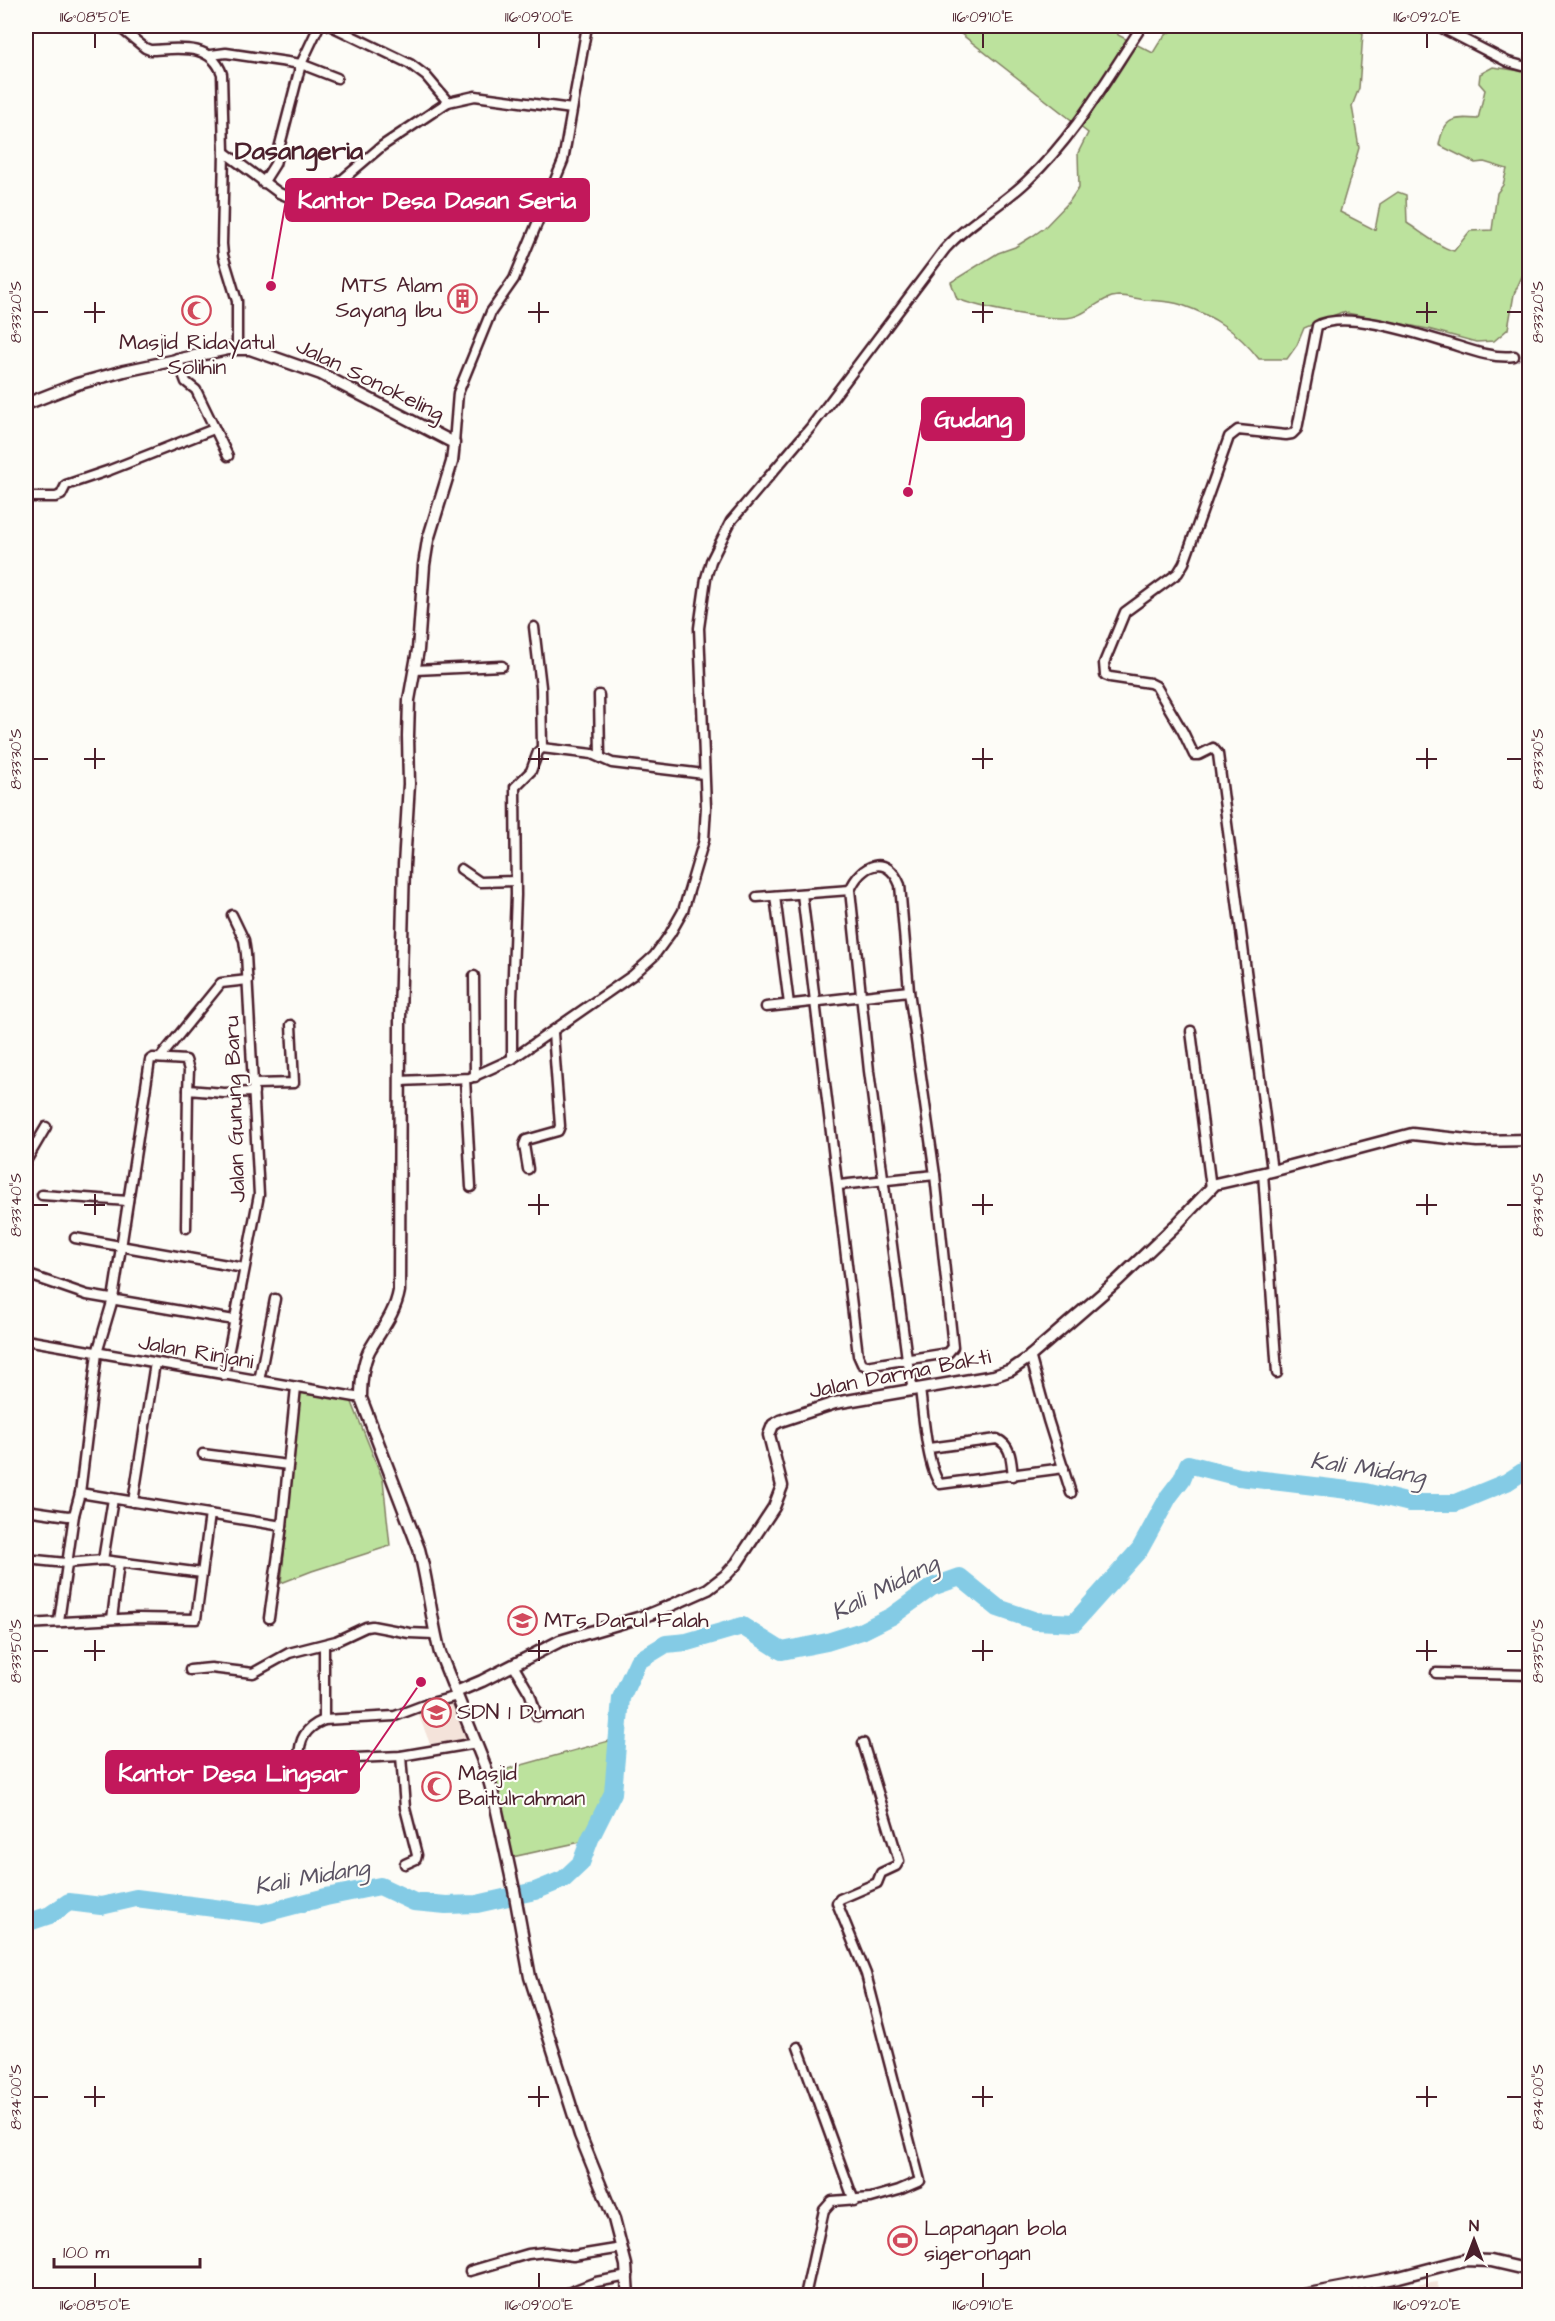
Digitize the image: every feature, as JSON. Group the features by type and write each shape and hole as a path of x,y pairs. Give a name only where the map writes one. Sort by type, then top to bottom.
{"street":[{"path":"118,26 141,46 150,50 187,49 206,52 218,62 222,74 223,255 237,301 237,348"},
{"path":"260,180 275,164 301,64 319,26"},
{"path":"331,26 410,64 426,76 447,102"},
{"path":"587,26 563,161 514,279 491,312 458,393 449,473 428,540 408,722 409,784 404,865 400,1081 399,1291 392,1313 366,1359 362,1376 361,1398 424,1566 434,1634 477,1743 495,1802 530,1977 580,2135 608,2202 622,2247 628,2295"},
{"path":"400,1081 470,1078 512,1059 553,1033 644,966 661,947 677,922 690,890 704,840 699,628 709,569 720,542 731,521 847,381 945,249 965,228 1026,182 1072,131 1093,103 1142,26"},
{"path":"1438,26 1508,62 1530,68"},
{"path":"211,55 226,53 301,64 337,78"},
{"path":"224,152 279,193 291,198 310,199 329,191 382,146 447,102 475,96 572,109"},
{"path":"1277,1372 1268,1172 1218,754 1214,748 1194,755 1156,686 1105,675 1104,663 1125,612 1178,573 1185,563 1229,437 1238,430 1286,435 1292,434 1297,429 1317,326 1330,320 1360,321 1405,330 1494,355 1514,356"},
{"name":"Jalan Sonokeling","path":"26,404 77,384 177,358 237,348 256,350 314,371 451,441"},
{"path":"177,358 186,382 196,390 228,456"},
{"path":"26,496 56,497 61,495 66,485 214,429"},
{"path":"512,1059 515,787 531,771 538,752 542,748 541,687 534,627"},
{"path":"415,670 502,666"},
{"path":"599,695 600,757"},
{"path":"542,748 592,754 612,763 704,774"},
{"path":"802,894 859,1361 866,1366 907,1359 948,1353 952,1347 935,1175 909,991 901,895 897,877 886,866 872,866 855,879 850,890 869,1071 907,1359 935,1473 940,1484 1064,1468"},
{"path":"461,869 480,882 515,881"},
{"path":"758,897 850,890"},
{"path":"775,896 789,1004"},
{"name":"Jalan Gunung Baru","path":"224,1375 259,1195 245,948 232,915"},
{"path":"471,1187 470,1078 474,976"},
{"path":"160,1058 221,983 248,980"},
{"path":"766,1007 909,991"},
{"path":"188,1090 224,1093 294,1083 291,1025"},
{"path":"1191,1031 1211,1188"},
{"path":"528,1169 524,1145 526,1140 558,1131 560,1125 553,1033"},
{"path":"59,1621 66,1563 80,1493 97,1353 113,1299 148,1062 153,1058 186,1060 189,1070 186,1228"},
{"path":"26,1161 46,1127"},
{"name":"Jalan Darma Bakti","path":"324,1720 376,1719 395,1716 457,1694 560,1641 663,1609 708,1589 737,1563 774,1507 782,1486 770,1435 773,1425 820,1407 1003,1374 1019,1365 1117,1281 1215,1184 1412,1134 1477,1141 1530,1140"},
{"path":"839,1185 935,1175"},
{"path":"42,1195 128,1201"},
{"path":"75,1238 244,1268"},
{"path":"26,1274 87,1295 234,1320"},
{"path":"259,1381 275,1299"},
{"name":"Jalan Rinjani","path":"26,1340 361,1398"},
{"path":"1030,1355 1071,1493"},
{"path":"133,1502 155,1363"},
{"path":"269,1618 282,1526 296,1387"},
{"path":"929,1448 998,1439 1004,1442 1010,1451 1013,1476"},
{"path":"203,1454 288,1465"},
{"path":"80,1493 282,1526"},
{"path":"103,1560 113,1499"},
{"path":"26,1510 74,1515"},
{"path":"26,1624 112,1619 196,1619 210,1514"},
{"path":"26,1559 66,1563 103,1560 202,1573"},
{"path":"112,1619 119,1563"},
{"path":"190,1670 211,1668 253,1673 289,1653 324,1645 372,1626 401,1632 434,1634"},
{"path":"299,1759 301,1738 310,1728 324,1720 324,1645"},
{"path":"513,1665 531,1694 537,1716"},
{"path":"1436,1672 1530,1675"},
{"path":"189,1777 216,1768 299,1759 400,1756 477,1743"},
{"path":"805,2295 824,2208 832,2201 854,2201 885,2194 920,2181 866,1974 837,1903 840,1899 877,1883 881,1873 899,1863 863,1743"},
{"path":"400,1756 405,1808 417,1855 416,1860 405,1864"},
{"path":"798,2047 854,2201"},
{"path":"470,2271 528,2254 544,2252 573,2256 622,2247"},
{"path":"1298,2295 1399,2277 1464,2260 1491,2261 1530,2270"},
{"path":"560,2295 596,2282 627,2276"}],"shaded area":[{"path":"452,1702 467,1740 430,1744 416,1708"},
{"path":"1438,2282 1437,2295 1335,2295"}],"green space":[{"path":"946,26 1114,26 1118,35 1153,53 1167,34 1195,26 1348,26 1363,33 1359,88 1352,106 1359,148 1340,212 1375,230 1380,204 1398,192 1406,195 1407,223 1437,243 1454,251 1470,231 1492,230 1497,193 1503,185 1507,169 1484,162 1475,163 1439,145 1441,136 1451,121 1462,118 1478,119 1485,90 1479,83 1480,74 1493,67 1520,71 1529,42 1529,261 1514,294 1508,329 1494,341 1476,342 1428,329 1342,312 1304,328 1297,345 1287,359 1259,359 1225,326 1205,314 1173,303 1118,296 1111,297 1079,315 1064,318 1010,312 957,299 951,282 998,253 1015,247 1031,237 1044,228 1069,202 1079,187 1078,153 1088,133 961,34"},
{"path":"301,1389 351,1400 383,1480 390,1546 281,1583"},
{"path":"612,1740 608,1794 585,1841 512,1857 493,1773"}],"waterway":[{"name":"Kali Midang","path":"26,1923 50,1915 69,1902 101,1906 136,1898 261,1914 380,1886 414,1902 446,1905 477,1904 535,1891 564,1879 581,1863 613,1793 621,1698 638,1661 666,1644 687,1642 742,1626 782,1651 827,1642 862,1631 892,1616 932,1587 960,1577 998,1608 1036,1621 1074,1623 1140,1549 1169,1496 1182,1479 1188,1464 1239,1477 1365,1492 1410,1503 1456,1503 1507,1482 1530,1467"}],"place":[{"name":"Kantor Desa Dasan Seria","path":"271,286"},
{"name":"MTS Alam Sayang Ibu","path":"463,298"},
{"name":"Masjid Ridayatul Solihin","path":"197,310"},
{"name":"Gudang","path":"908,492"},
{"name":"MTs Darul Falah","path":"523,1620"},
{"name":"Kantor Desa Lingsar","path":"421,1682"},
{"name":"SDN 1 Duman","path":"436,1712"},
{"name":"Masjid Baitulrahman","path":"437,1786"},
{"name":"Lapangan bola sigerongan","path":"903,2241"}],"district":[{"name":"Dasangeria","path":"299,151"}]}
